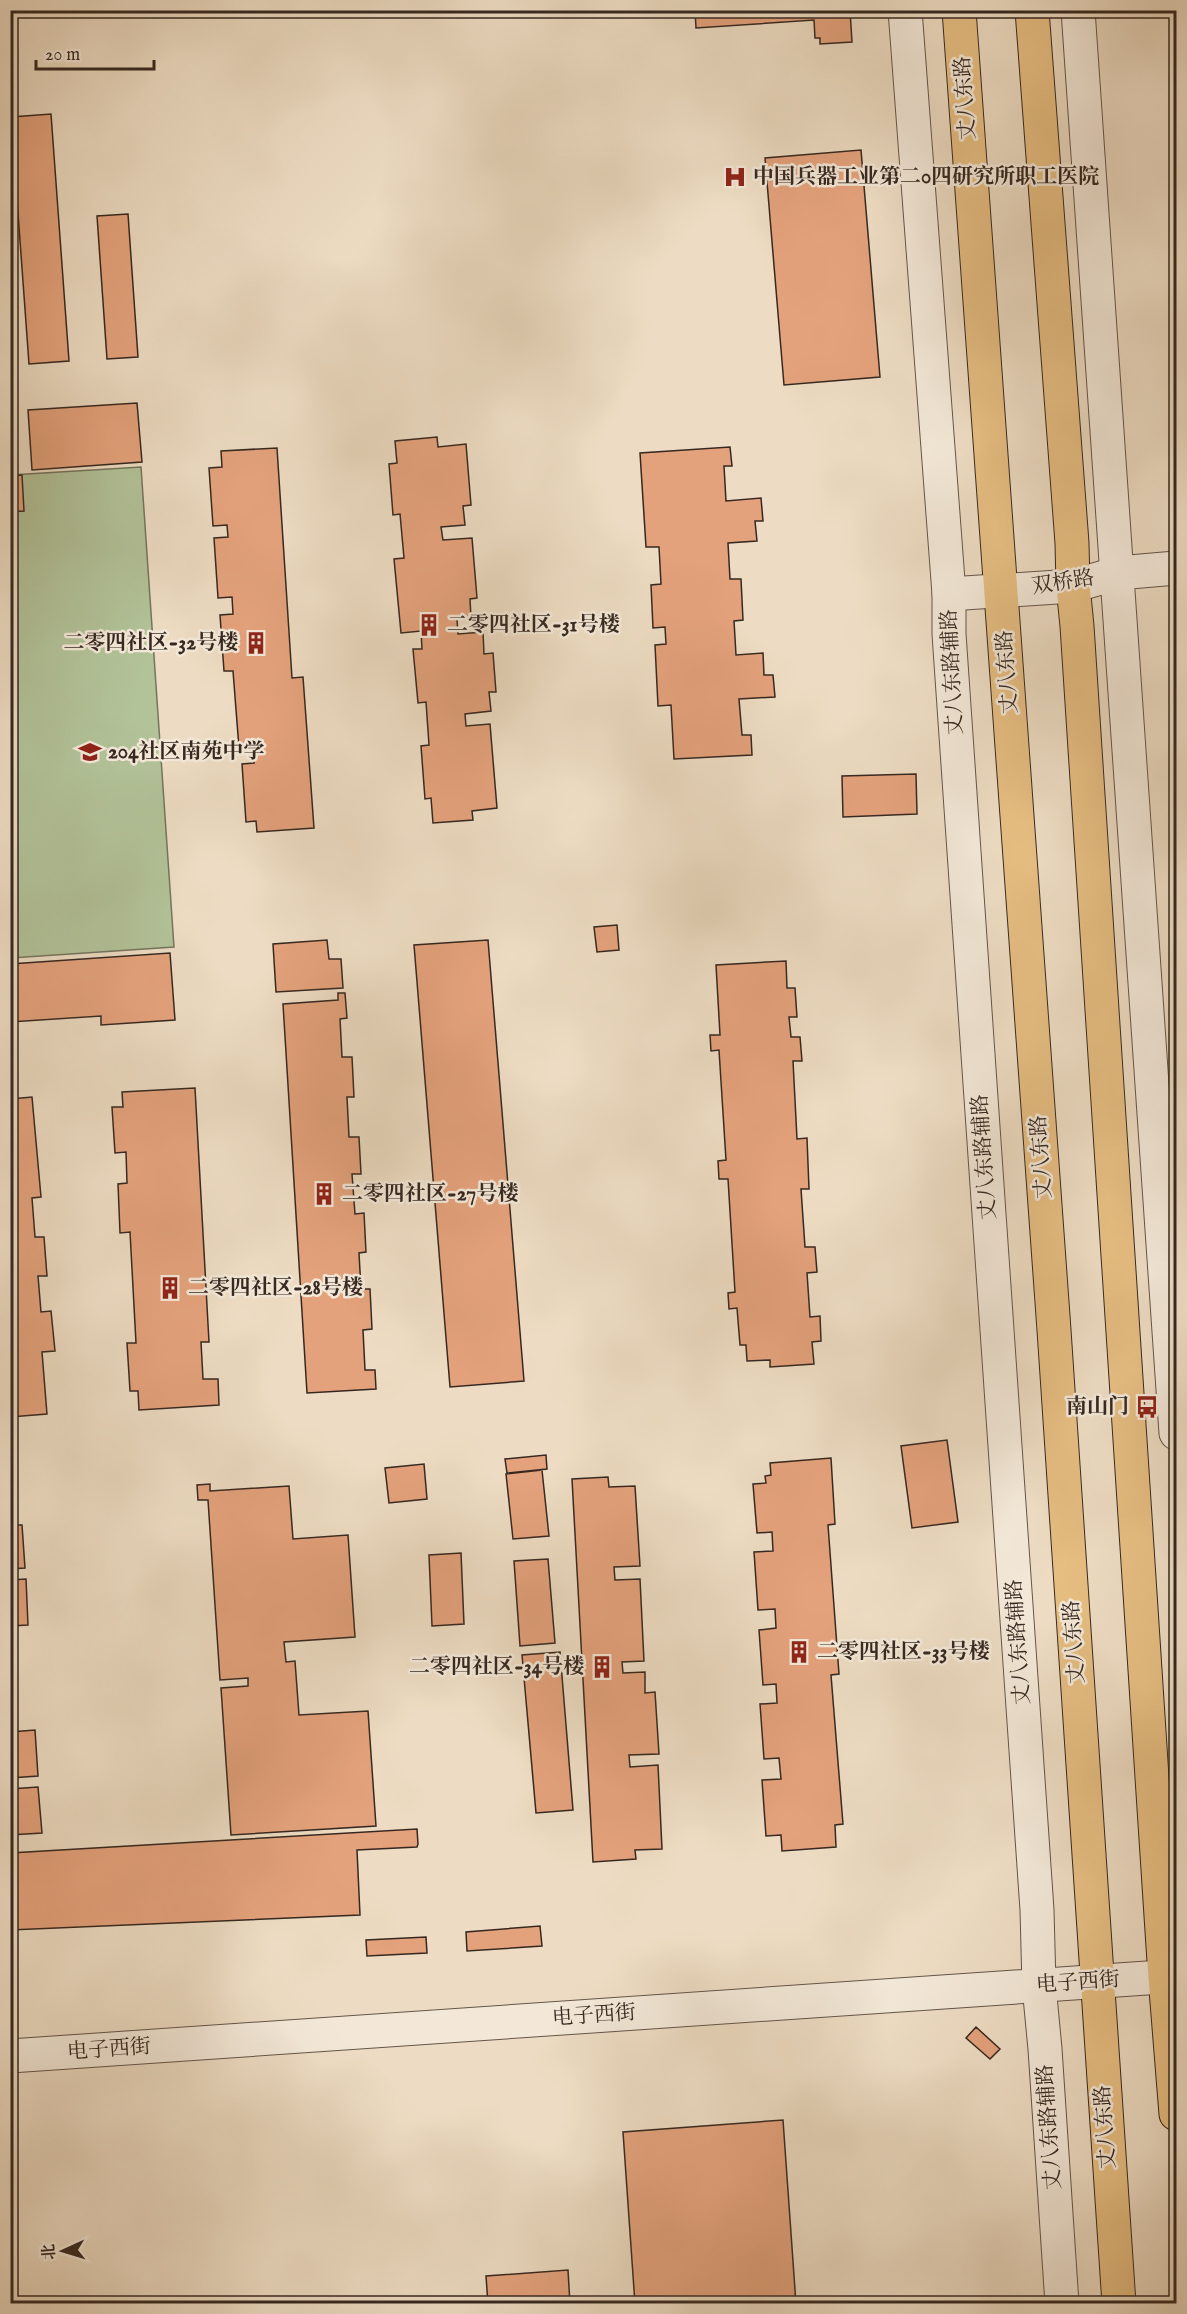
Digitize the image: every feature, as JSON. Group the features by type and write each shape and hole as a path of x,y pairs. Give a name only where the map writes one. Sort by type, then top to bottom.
{"main road":[{"name":"丈八东路","path":"959,10 1054,1330 1119,2304"},
{"path":"1032,10 1072,543 1073,586 1171,1976 1176,2114"}],"street":[{"name":"丈八东路辅路","path":"905,10 949,594 949,634 1062,2304"},
{"path":"1078,10 1176,1433"},
{"name":"双桥路","path":"949,594 1073,586 1118,573 1176,568"},
{"name":"电子西街","path":"10,2056 1171,1976"}],"green space":[{"name":"204社区南苑中学","path":"141,467 174,947 11,958 11,475"}],"building":[{"path":"695,10 850,10 852,42 820,44 820,38 815,38 814,20 696,28"},
{"path":"51,114 69,361 29,364 11,117"},
{"path":"861,150 880,377 784,385 765,158"},
{"path":"128,214 138,357 107,359 97,216"},
{"path":"1174,357 1176,357 1176,390"},
{"path":"137,403 142,462 32,470 28,410"},
{"name":"二零四社区-31号楼","path":"437,437 438,447 466,444 471,505 463,506 465,525 441,527 443,540 472,538 477,598 470,599 471,618 457,619 458,634 483,632 484,654 493,653 496,692 489,692 491,711 465,714 466,726 490,724 497,808 472,811 473,820 433,823 431,798 425,799 421,746 429,745 426,702 418,703 413,649 422,649 421,631 401,633 394,559 404,558 400,514 393,515 389,464 397,463 395,441"},
{"path":"730,447 732,466 724,466 726,501 761,498 763,521 755,521 757,541 728,543 730,579 741,579 743,620 734,621 736,655 763,653 764,675 773,675 775,697 739,699 742,735 751,735 752,755 674,759 671,705 658,706 655,645 666,644 665,627 653,628 651,585 661,584 659,547 646,547 640,453"},
{"name":"二零四社区-32号楼","path":"277,448 292,678 303,677 314,828 257,832 256,821 246,822 242,764 254,763 253,747 239,748 233,671 224,671 220,615 233,614 232,597 218,598 214,538 228,537 227,525 213,526 209,468 222,467 221,451"},
{"path":"22,475 24,511 10,512 10,476"},
{"path":"916,774 917,814 843,817 842,776"},
{"path":"617,925 619,950 597,952 594,927"},
{"path":"327,940 329,959 341,959 343,988 276,992 273,944"},
{"path":"488,940 524,1381 450,1387 414,945"},
{"path":"170,953 175,1020 101,1025 101,1016 10,1022 10,964"},
{"path":"786,961 787,988 795,988 797,1017 789,1017 791,1037 800,1037 802,1061 793,1061 797,1139 807,1138 809,1189 801,1189 805,1247 815,1247 817,1272 807,1273 810,1317 820,1316 821,1341 812,1342 814,1364 770,1367 770,1360 747,1361 746,1345 740,1345 737,1308 729,1309 728,1293 735,1292 728,1179 719,1179 718,1161 726,1160 719,1050 711,1051 710,1035 720,1035 716,965"},
{"name":"二零四社区-27号楼","path":"338,993 345,993 347,1018 340,1019 342,1057 352,1057 354,1097 347,1097 349,1137 359,1137 361,1174 352,1174 355,1214 364,1213 366,1252 359,1253 361,1289 370,1289 372,1329 363,1330 365,1370 375,1370 376,1389 307,1393 283,1004 338,1000"},
{"name":"二零四社区-28号楼","path":"195,1088 209,1342 201,1342 203,1379 218,1379 219,1405 139,1410 138,1391 130,1391 127,1343 136,1343 130,1232 120,1233 118,1184 127,1183 126,1152 115,1153 112,1107 123,1107 122,1092"},
{"path":"32,1097 41,1197 32,1198 35,1237 44,1237 47,1276 38,1276 41,1312 51,1311 55,1351 42,1352 47,1414 10,1417 10,1099"},
{"path":"947,1440 958,1522 912,1528 901,1446"},
{"path":"546,1455 547,1469 507,1473 505,1459"},
{"name":"二零四社区-33号楼","path":"831,1458 835,1524 828,1525 839,1674 831,1675 843,1824 835,1825 836,1847 782,1851 781,1835 766,1836 762,1780 781,1779 779,1758 764,1759 760,1704 777,1703 776,1684 763,1685 759,1630 776,1628 775,1609 758,1610 754,1552 773,1551 772,1532 757,1533 753,1484 766,1483 765,1476 771,1475 770,1463"},
{"path":"424,1464 427,1499 389,1503 385,1468"},
{"path":"542,1470 549,1536 513,1539 506,1474"},
{"name":"二零四社区-34号楼","path":"608,1477 609,1487 635,1486 640,1566 614,1567 615,1580 640,1579 644,1661 622,1662 623,1673 645,1672 645,1693 655,1692 659,1754 629,1755 630,1767 658,1765 662,1849 635,1850 636,1859 593,1862 572,1479"},
{"path":"210,1484 210,1491 289,1486 293,1539 348,1535 355,1637 284,1642 286,1662 295,1661 299,1715 368,1711 376,1826 231,1835 221,1688 248,1686 248,1678 220,1680 208,1500 198,1500 197,1485"},
{"path":"10,1525 22,1525 25,1568 10,1569"},
{"path":"461,1553 464,1624 432,1626 429,1555"},
{"path":"548,1559 555,1643 520,1646 514,1561"},
{"path":"26,1579 28,1625 10,1626 10,1580"},
{"path":"560,1652 573,1810 536,1813 522,1655"},
{"path":"35,1730 38,1776 10,1778 10,1732"},
{"path":"38,1787 42,1833 10,1835 10,1789"},
{"path":"417,1829 417,1847 357,1850 360,1915 10,1930 10,1853"},
{"path":"540,1926 542,1946 467,1951 466,1932"},
{"path":"426,1937 427,1953 367,1956 366,1940"},
{"path":"976,2027 1000,2049 990,2059 966,2038"},
{"path":"783,2120 796,2304 635,2304 623,2132"},
{"path":"568,2270 570,2304 488,2304 486,2276"}],"place":[{"name":"中国兵器工业第二0四研究所职工医院","path":"735,177"},
{"name":"二零四社区-31号楼","path":"429,625"},
{"name":"二零四社区-32号楼","path":"256,643"},
{"name":"204社区南苑中学","path":"90,752"},
{"name":"二零四社区-27号楼","path":"324,1194"},
{"name":"二零四社区-28号楼","path":"170,1288"},
{"name":"南山门","path":"1147,1407"},
{"name":"二零四社区-33号楼","path":"799,1652"},
{"name":"二零四社区-34号楼","path":"602,1667"}]}
